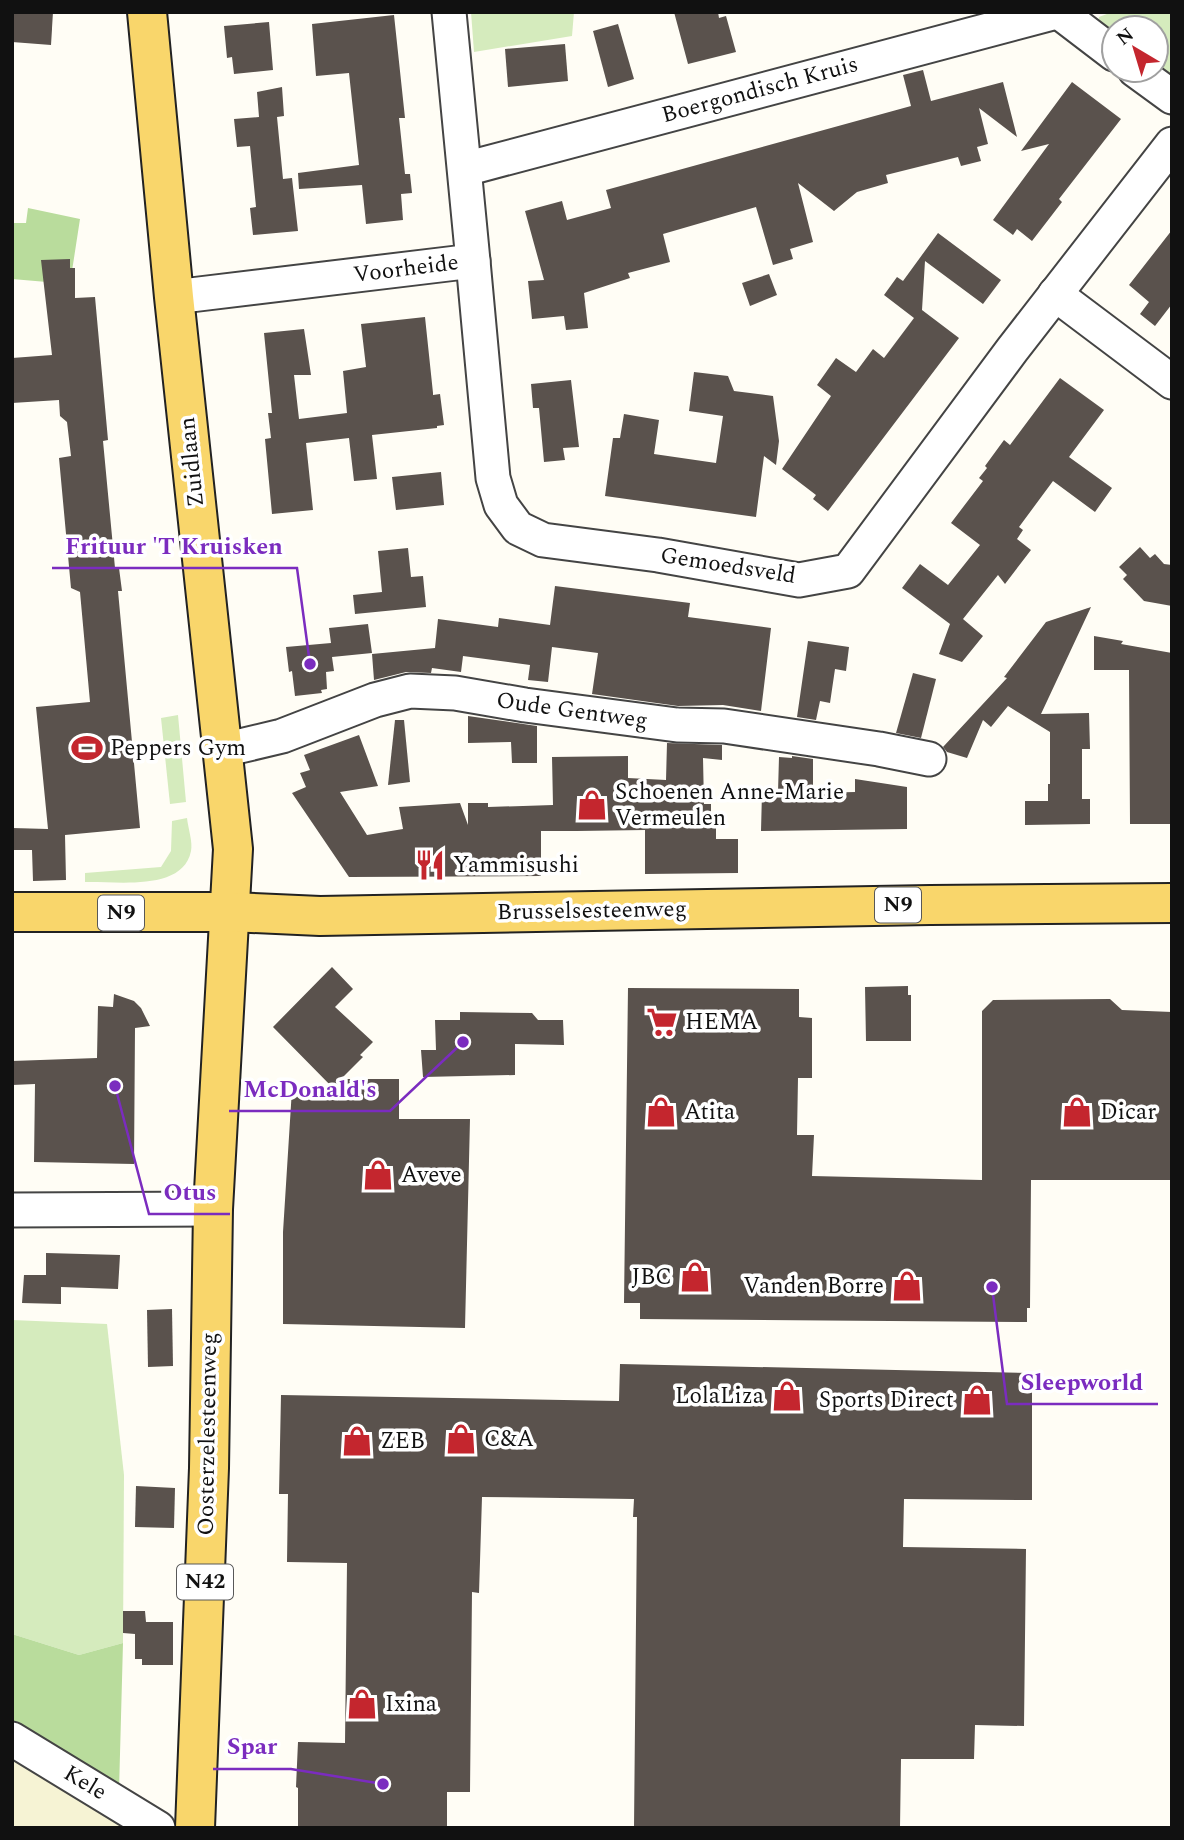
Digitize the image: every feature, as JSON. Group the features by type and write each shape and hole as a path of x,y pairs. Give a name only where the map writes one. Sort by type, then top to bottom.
{"main road":[{"name":"Zuidlaan","path":"147,12 174,297 233,849 231,912"},
{"name":"Brusselsesteenweg","path":"12,912 231,912 320,916 1172,903"},
{"name":"Oosterzelesteenweg","path":"195,1828 209,1468 213,1209 231,912"}],"street":[{"name":"Voorheide","path":"174,297 473,261 449,12"},
{"name":"Boergondisch Kruis","path":"464,169 1057,12"},
{"path":"1057,12 1100,44"},
{"path":"1154,84 1172,97"},
{"name":"Gemoedsveld","path":"473,261 493,478 502,505 519,528 543,540 659,555 799,580 848,570 1055,294 1172,144"},
{"path":"1055,294 1172,382"},
{"name":"Oude Gentweg","path":"223,750 282,736 375,700 410,691 455,693 664,724 724,726 879,749 929,760"},
{"path":"12,1210 213,1209"},
{"name":"Kele","path":"12,1739 158,1828"}],"shaded area":[{"path":"12,1755 129,1828 12,1828"}],"green space":[{"path":"471,12 574,12 572,36 474,52"},
{"path":"1172,12 1172,78 1170,14 1107,14"},
{"path":"28,208 80,219 70,284 12,279 12,223 26,223"},
{"path":"178,715 186,802 170,804 161,718"},
{"path":"187,818 191,851 185,864 175,873 162,879 130,883 85,882 85,873 161,867 171,851 172,821"},
{"path":"12,1320 107,1324 124,1475 123,1643 79,1655 12,1634"},
{"path":"12,1634 79,1655 123,1643 119,1791 12,1726"}],"building":[{"path":"14,12 53,12 51,45 12,42"},
{"path":"674,12 718,12 719,18 726,16 736,52 688,64"},
{"path":"394,15 405,118 399,118 405,174 410,174 412,193 401,194 403,220 366,224 362,185 299,189 298,173 359,165 349,73 316,76 312,24"},
{"path":"269,22 273,70 234,74 232,57 227,58 224,26"},
{"path":"618,24 634,79 608,87 593,31"},
{"path":"565,44 568,81 508,87 505,49"},
{"path":"923,70 931,101 1003,82 1017,137 979,108 988,144 977,147 981,161 961,166 958,157 886,175 888,183 857,192 834,211 798,183 813,242 790,249 793,259 773,265 756,207 663,234 670,262 628,273 630,278 584,293 588,328 566,330 564,316 532,319 528,281 544,280 525,211 562,201 567,220 611,208 606,190 911,106 903,75"},
{"path":"1072,82 1121,119 1059,199 1062,202 1032,241 1017,229 1013,235 993,220 1049,144 1021,151"},
{"path":"282,87 284,116 277,117 283,179 292,178 298,231 253,235 250,208 256,207 250,146 237,147 234,119 259,117 257,92"},
{"path":"1172,230 1172,304 1155,326 1140,314 1149,302 1129,285"},
{"path":"938,233 1001,280 983,304 925,261 922,310 959,338 828,511 813,499 816,495 782,469 831,396 817,385 836,358 856,372 873,349 884,358 914,318 884,295 897,277 903,281"},
{"path":"70,259 70,268 75,268 75,298 95,297 108,440 103,441 115,568 119,568 122,591 118,591 140,828 65,835 66,880 33,881 32,850 12,850 12,828 48,829 36,707 90,702 80,592 71,588 59,458 71,456 67,422 60,416 59,400 12,403 12,358 52,355 41,260"},
{"path":"769,274 777,295 750,306 742,283"},
{"path":"425,317 433,395 440,394 444,425 372,435 377,479 354,481 349,438 306,443 313,510 272,514 265,439 271,438 268,413 272,413 264,333 304,329 311,375 294,375 299,419 347,413 343,371 366,367 361,324"},
{"path":"694,372 728,376 734,391 773,396 779,441 776,465 764,456 756,517 605,496 613,438 620,438 624,414 659,420 654,454 716,463 723,416 689,411"},
{"path":"1060,378 1104,410 1069,457 1112,488 1095,512 1053,481 1019,527 1023,530 1017,539 1031,550 1005,584 998,575 963,619 983,636 962,662 939,654 950,624 902,588 920,564 948,585 980,545 951,523 983,481 979,478 987,468 985,466 1004,440 1010,445"},
{"path":"571,380 579,447 563,448 565,460 544,462 539,408 533,408 531,384"},
{"path":"441,472 444,505 396,510 392,477"},
{"path":"1140,547 1150,558 1155,554 1164,564 1172,565 1172,606 1144,601 1123,579 1127,575 1119,567"},
{"path":"408,548 411,577 423,576 426,607 355,614 353,595 382,592 378,551"},
{"path":"555,586 690,603 688,617 771,628 761,711 723,705 678,706 592,694 598,653 552,647 548,682 528,680 530,665 463,656 461,672 432,668 431,673 406,672 374,680 372,654 435,648 438,619 498,627 499,618 550,625"},
{"path":"1091,607 1041,714 1089,713 1090,749 1082,749 1082,799 1090,799 1090,824 1025,825 1025,801 1048,801 1050,732 1008,706 991,727 983,720 967,758 947,752 943,747 1007,678 1004,677 1046,622"},
{"path":"368,624 372,653 332,657 334,671 326,672 327,689 321,690 322,693 295,696 286,647 331,643 329,628"},
{"path":"1094,636 1172,653 1172,824 1130,824 1129,670 1094,670"},
{"path":"808,641 849,647 846,671 835,669 830,703 820,701 816,720 797,717"},
{"path":"913,673 936,679 921,738 896,733"},
{"path":"468,716 537,726 537,763 512,763 511,742 468,743"},
{"path":"395,720 404,720 410,782 388,785"},
{"path":"359,735 378,786 340,792 367,835 403,829 399,807 460,803 468,825 468,803 488,803 488,807 553,805 552,757 628,756 628,778 666,780 667,743 722,745 722,760 703,758 704,804 711,804 711,813 716,812 716,839 738,839 738,873 645,874 645,830 541,831 541,876 349,877 292,793 306,787 300,773 310,770 304,755"},
{"path":"779,757 813,759 813,793 855,792 855,779 907,787 907,829 761,831 762,792 778,792"},
{"name":"Aveve","path":"332,967 353,989 335,1007 373,1042 360,1055 363,1057 341,1079 399,1079 399,1119 470,1119 465,1328 283,1324 283,1232 292,1089 335,1090 273,1027"},
{"path":"908,986 908,995 911,995 911,1041 866,1041 865,987"},
{"path":"628,988 799,989 799,1017 812,1018 812,1078 798,1078 797,1135 814,1135 812,1176 982,1180 982,1011 993,1000 1110,999 1122,1010 1172,1012 1172,1180 1031,1180 1030,1308 1027,1308 1027,1322 640,1319 640,1303 624,1303"},
{"path":"114,994 134,1001 141,1008 150,1026 135,1028 134,1164 34,1162 35,1084 12,1085 12,1061 97,1058 98,1006 113,1007"},
{"path":"460,1012 532,1013 538,1020 563,1020 564,1045 515,1044 515,1075 423,1077 421,1050 436,1050 435,1020 460,1020"},
{"path":"46,1253 120,1255 118,1289 61,1287 61,1304 22,1303 24,1275 46,1275"},
{"path":"172,1309 173,1366 148,1367 147,1310"},
{"path":"620,1364 1032,1373 1032,1500 904,1499 903,1547 1026,1549 1024,1726 975,1725 974,1759 901,1759 900,1828 634,1828 637,1517 633,1517 634,1499 482,1497 479,1593 472,1592 470,1792 447,1792 447,1828 298,1828 298,1742 345,1743 347,1563 287,1562 288,1494 279,1494 281,1395 619,1401"},
{"path":"136,1486 175,1488 174,1528 135,1527"},
{"path":"123,1611 145,1611 146,1622 173,1622 173,1665 142,1665 142,1659 135,1659 135,1634 123,1633"}],"place":[{"name":"Frituur 'T Kruisken","path":"310,664"},
{"name":"Peppers Gym","path":"87,748"},
{"name":"Schoenen Anne-Marie Vermeulen","path":"592,805"},
{"name":"Yammisushi","path":"430,865"},
{"name":"HEMA","path":"662,1022"},
{"name":"McDonald's","path":"463,1042"},
{"name":"Otus","path":"115,1086"},
{"name":"Atita","path":"661,1112"},
{"name":"Dicar","path":"1077,1112"},
{"name":"Aveve","path":"378,1175"},
{"name":"JBC","path":"695,1277"},
{"name":"Vanden Borre","path":"907,1286"},
{"name":"Sleepworld","path":"992,1287"},
{"name":"LolaLiza","path":"787,1396"},
{"name":"Sports Direct","path":"977,1400"},
{"name":"C&A","path":"461,1439"},
{"name":"ZEB","path":"357,1441"},
{"name":"Ixina","path":"362,1704"},
{"name":"Spar","path":"383,1784"}]}
